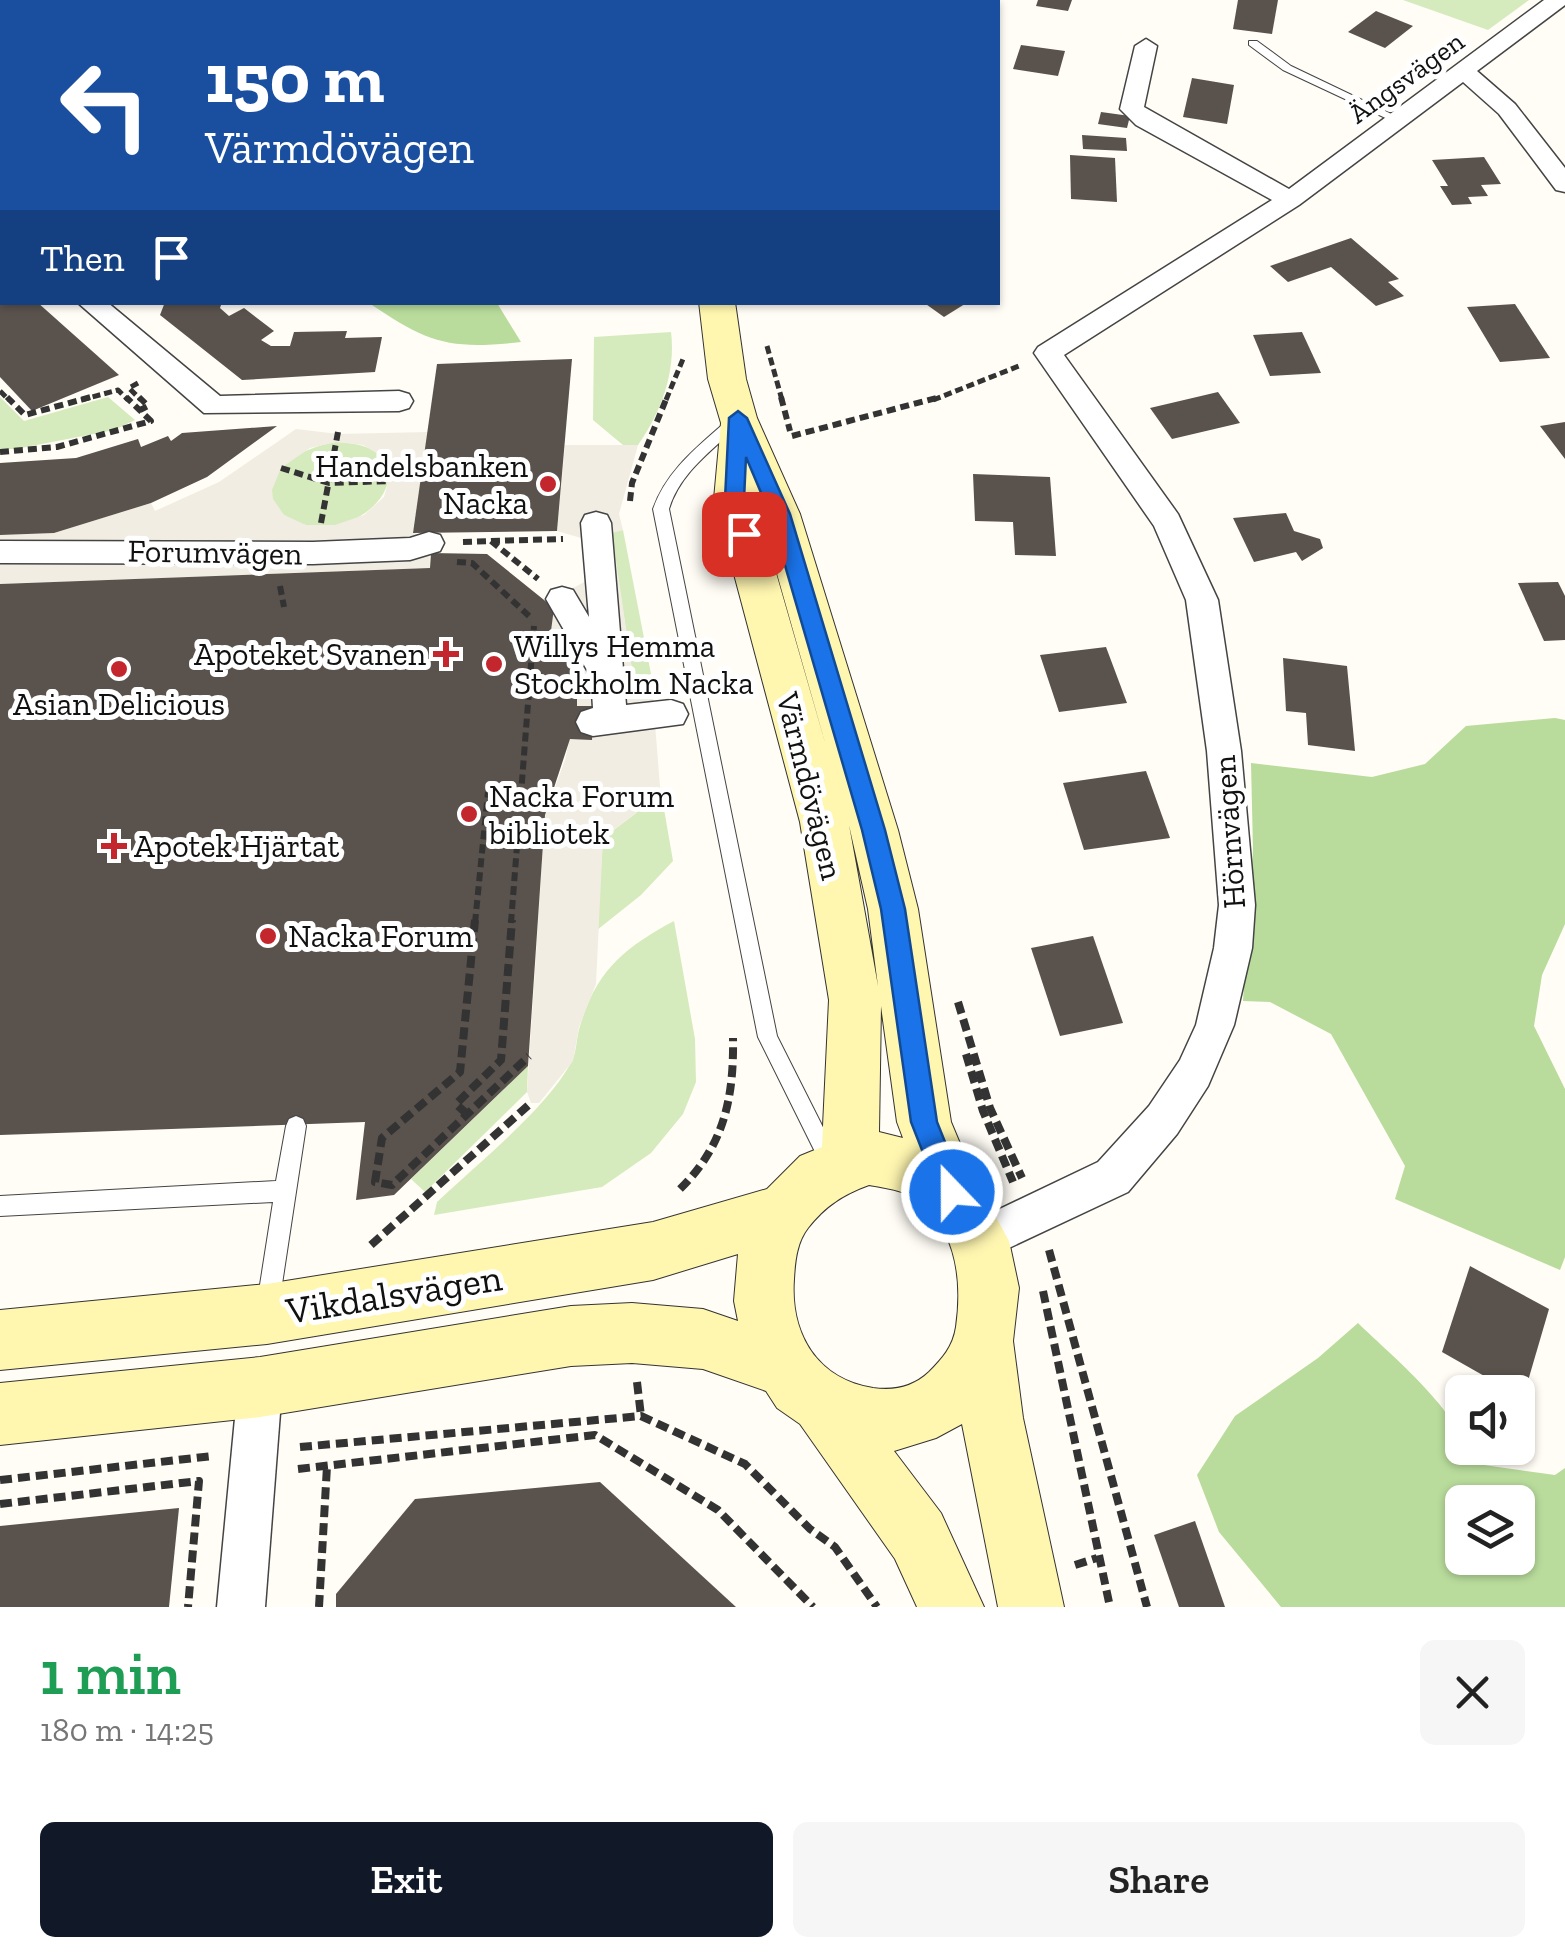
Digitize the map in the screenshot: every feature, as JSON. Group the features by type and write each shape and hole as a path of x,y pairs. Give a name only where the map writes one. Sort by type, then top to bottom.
{"main road":[{"name":"Värmdövägen","path":"718,305 727,379 738,418 780,514 874,830 893,909 924,1122 952,1192"},
{"name":"Värmdövägen","path":"738,418 734,499 824,822 854,1000 855,1086 841,1163"},
{"path":"984,1344 955,1390 915,1417 869,1421 825,1410 811,1402 781,1366 767,1328 765,1259 781,1213 799,1191 841,1163 869,1157 904,1161 925,1170 952,1192 1016,1223 990,1292 984,1344 992,1418 1031,1607"},
{"name":"Vikdalsvägen","path":"0,1340 267,1314 653,1251 781,1213"},
{"name":"Vikdalsvägen","path":"0,1414 260,1387 571,1336 632,1333 703,1340 781,1366"},
{"path":"825,1410 918,1536 951,1607"}],"street":[{"name":"Ängsvägen","path":"1048,353 1290,200 1558,0"},
{"path":"1146,46 1132,109 1144,120 1290,200"},
{"path":"1464,72 1493,91 1565,185"},
{"path":"94,305 214,406 400,401"},
{"name":"Hörnvägen","path":"1016,1223 1113,1177 1163,1120 1194,1072 1215,1025 1233,948 1237,905 1224,750 1202,600 1168,522 1048,353"},
{"path":"588,531 604,593 607,676 602,721 671,714"},
{"name":"Forumvägen","path":"0,552 65,540 313,553 410,549 437,552"},
{"path":"562,599 607,676"},
{"path":"240,1607 260,1387"}],"lane":[{"path":"1253,43 1287,68 1398,120"},
{"path":"738,418 681,473 663,498 661,508 768,1037 841,1163"},
{"path":"267,1314 296,1126"},
{"path":"0,1206 285,1191"}],"path":[{"path":"762,329 794,454"},
{"path":"630,514 632,483 682,360 683,340"},
{"path":"792,436 894,415 974,387 1048,353"},
{"path":"140,410 148,406 129,388 141,381"},
{"path":"0,391 25,415 118,390 151,421 112,435 0,452"},
{"path":"313,553 338,434"},
{"path":"281,468 329,483 390,481"},
{"path":"437,552 588,531"},
{"path":"490,542 562,599"},
{"path":"437,552 472,562 534,621 500,1060 456,1104 467,1114"},
{"path":"280,586 284,607"},
{"path":"488,792 460,1072 382,1138 375,1182 392,1185 529,1056"},
{"path":"956,996 990,1108 1110,1607"},
{"path":"674,1194 700,1172 723,1134 734,1094 730,1021"},
{"path":"358,1255 424,1201 530,1103"},
{"path":"1016,1223 1147,1607"},
{"path":"0,1480 252,1451 641,1416 745,1464 810,1529 835,1547 877,1607"},
{"path":"319,1607 327,1466 595,1435 718,1510 802,1592 812,1607"},
{"path":"0,1504 199,1482 188,1607"}],"green space":[{"path":"1403,0 1529,0 1488,30"},
{"path":"372,305 498,305 521,342 456,344 407,327"},
{"path":"671,332 669,377 660,405 638,445 623,445 593,420 594,337"},
{"path":"0,397 24,421 108,397 135,420 114,430 0,449"},
{"path":"336,442 367,447 384,459 389,476 383,493 370,509 350,521 326,527 299,523 286,516 272,497 276,475 292,458"},
{"path":"623,530 651,674 633,676 611,532"},
{"path":"1565,720 1565,924 1542,975 1534,1026 1565,1089 1565,1257 1560,1270 1395,1199 1405,1166 1331,1034 1270,1002 1243,1001 1253,850 1251,763 1372,777 1425,764 1466,726"},
{"path":"660,786 673,861 641,895 597,930 603,838 635,814"},
{"path":"674,921 695,1039 696,1082 683,1114 651,1153 602,1187 434,1215 437,1202 528,1118 559,1081 573,1059 587,1007 604,975 627,951"},
{"path":"528,1066 527,1092 425,1192 411,1179"},
{"path":"1358,1323 1445,1412 1445,1465 1484,1465 1555,1475 1565,1468 1565,1607 1281,1607 1219,1532 1197,1475 1235,1416 1318,1358"}],"shaded area":[{"path":"296,429 338,434 428,432 413,532 429,543 430,568 0,584 0,535 54,533 151,503 155,511 219,482","holes":["336,442 363,445 383,457 390,476 384,497 364,515 335,525 306,525 284,515 272,490 281,468 310,448"]},
{"path":"565,445 638,445 619,514 623,530 612,533 633,676 651,674 660,786 635,814 603,838 596,984 579,1027 573,1061 539,1103 531,1103 527,1092 545,815 565,760 577,706 577,662 547,662 554,608 569,590 592,578 581,538 557,531"}],"building":[{"path":"1038,0 1072,0 1068,11 1036,6"},
{"path":"1238,0 1278,0 1272,34 1233,29"},
{"path":"1376,11 1413,26 1385,48 1348,32"},
{"path":"1021,45 1065,51 1058,76 1013,69"},
{"path":"1192,78 1234,85 1227,124 1183,117"},
{"path":"1101,112 1130,116 1127,128 1098,124"},
{"path":"1082,135 1126,138 1127,151 1083,149"},
{"path":"1070,155 1115,158 1117,202 1071,199"},
{"path":"1484,157 1501,184 1481,185 1488,196 1468,197 1472,204 1452,205 1440,186 1448,186 1432,160"},
{"path":"1351,238 1399,279 1388,282 1404,296 1376,306 1331,267 1288,282 1270,266"},
{"path":"1515,304 1550,358 1500,362 1467,307"},
{"path":"0,305 40,305 119,375 32,411 0,377"},
{"path":"164,305 221,305 229,316 244,308 274,331 261,340 271,346 290,346 294,332 347,331 345,338 382,337 375,372 242,380 160,315"},
{"path":"927,305 963,305 944,317"},
{"path":"1302,332 1321,373 1270,376 1253,335"},
{"path":"572,359 557,531 413,533 437,364"},
{"path":"1218,392 1240,423 1172,439 1150,408"},
{"path":"1565,422 1565,459 1540,426"},
{"path":"277,426 207,477 151,503 54,533 0,535 0,463 76,458 138,439 141,447 168,436 171,441 182,433"},
{"path":"973,474 1050,477 1056,556 1015,555 1013,522 975,521"},
{"path":"1286,513 1294,531 1320,539 1323,548 1302,561 1296,552 1254,562 1233,518"},
{"name":"Nacka Forum","path":"431,553 487,554 554,608 547,662 577,662 577,706 594,706 592,740 570,739 545,815 528,1066 394,1195 356,1200 365,1122 0,1135 0,584 430,568"},
{"path":"1558,582 1565,596 1565,640 1544,641 1518,583"},
{"path":"1106,647 1127,703 1059,712 1040,655"},
{"path":"1283,658 1347,666 1355,751 1308,745 1306,713 1286,711"},
{"path":"1146,771 1170,838 1084,850 1063,783"},
{"path":"1093,936 1123,1023 1060,1036 1031,948"},
{"path":"1470,1266 1549,1309 1530,1375 1482,1375 1442,1352"},
{"path":"600,1482 736,1607 336,1607 336,1594 415,1499"},
{"path":"179,1508 169,1607 0,1607 0,1526"},
{"path":"1195,1521 1225,1607 1179,1607 1154,1535"}],"place":[{"name":"Handelsbanken Nacka","path":"548,484"},
{"name":"Apoteket Svanen","path":"446,654"},
{"name":"Willys Hemma Stockholm Nacka","path":"494,664"},
{"name":"Asian Delicious","path":"119,669"},
{"name":"Nacka Forum bibliotek","path":"469,814"},
{"name":"Apotek Hjärtat","path":"114,846"},
{"name":"Nacka Forum","path":"268,936"}],"route":[{"path":"744,534 734,499 738,418 780,514 874,830 893,909 924,1122 952,1192"}]}
